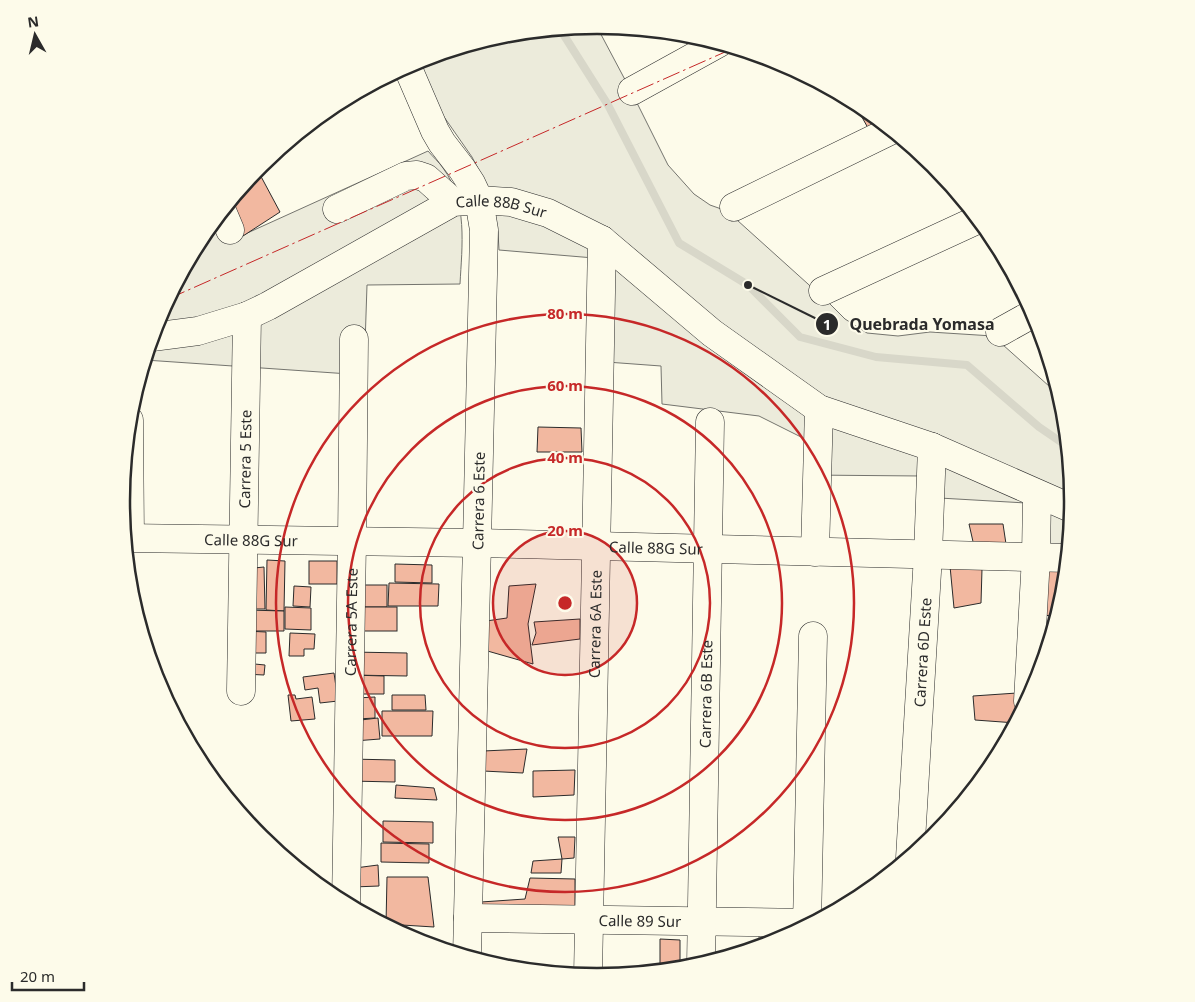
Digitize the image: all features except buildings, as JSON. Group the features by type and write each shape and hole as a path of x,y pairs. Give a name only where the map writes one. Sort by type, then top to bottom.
{"street":[{"path":"632,91 710,48"},
{"name":"Carrera 6 Este","path":"410,73 442,144 471,183 466,201 484,230 467,949"},
{"path":"734,207 886,133"},
{"path":"336,209 406,176 417,175 426,178 466,201"},
{"name":"Calle 88B Sur","path":"161,336 198,331 247,316 466,201 511,202 548,212 602,240 712,333 819,409 932,447 1065,506"},
{"path":"823,291 972,222"},
{"name":"Carrera 6A Este","path":"588,968 602,240"},
{"name":"Carrera 5 Este","path":"241,691 247,316"},
{"path":"1000,332 1027,317"},
{"name":"Carrera 5A Este","path":"346,895 354,339"},
{"path":"815,552 819,409"},
{"name":"Carrera 6B Este","path":"701,956 710,422"},
{"name":"Carrera 6D Este","path":"911,848 928,555 932,447"},
{"path":"1029,679 1036,557 1037,494"},
{"name":"Calle 88G Sur","path":"132,538 477,543 1061,558"},
{"path":"809,917 813,636"},
{"name":"Calle 89 Sur","path":"468,918 796,924"}],"shaded area":[{"path":"601,34 668,165 694,194 710,205 727,211 845,319 867,333 898,336 930,332 993,336 1051,388 1061,440 1064,470 1065,501 1062,551 1025,550 1026,503 922,497 921,476 808,475 807,440 759,416 662,404 661,366 593,361 594,258 499,250 498,232 487,186 472,157 442,114 422,68 477,50 506,43 567,35"},
{"path":"428,151 440,164 451,181 460,210 462,255 460,284 367,285 364,375 152,360 178,294 209,241 232,211 243,235"},
{"path":"759,931 778,932 776,933 759,939"}],"waterway":[{"path":"564,35 608,105 679,243 748,285 800,337 876,357 967,365 1039,427 1061,442"}],"power":[{"path":"178,295 725,52"}],"place":[{"name":"Quebrada Yomasa","path":"748,285"}]}
